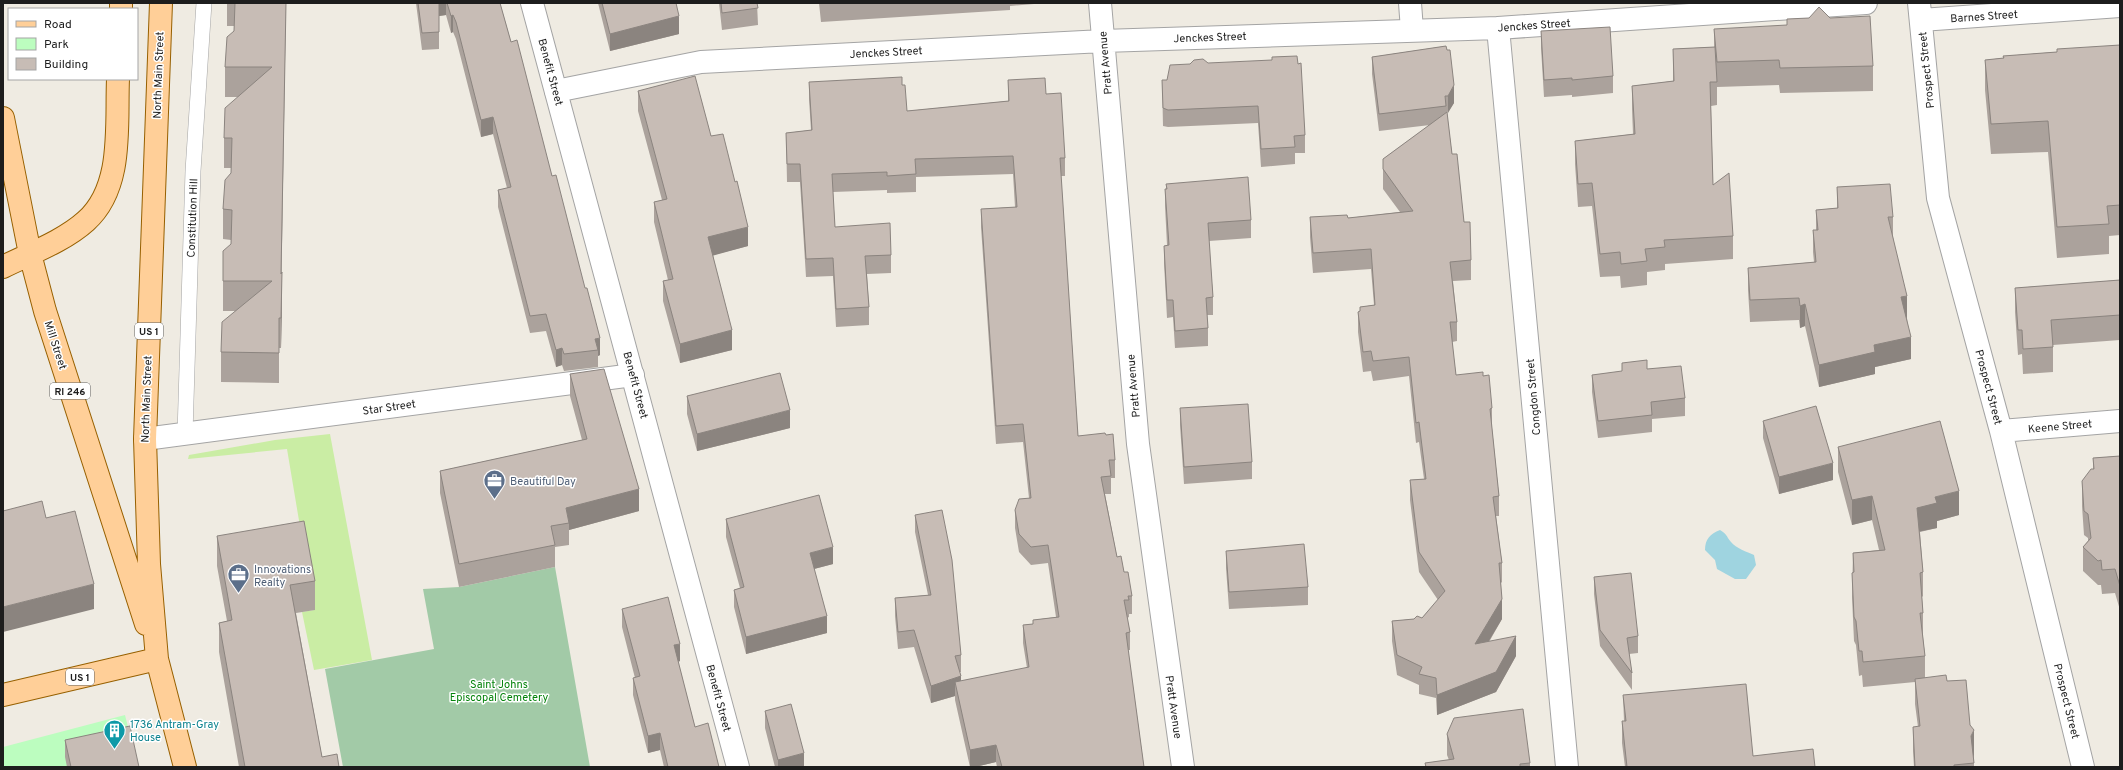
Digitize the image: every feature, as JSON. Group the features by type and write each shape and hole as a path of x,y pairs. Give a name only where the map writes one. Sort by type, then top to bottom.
{"main road":[{"name":"North Main Street","path":"161,3 144,439 149,564 157,659 185,767"},
{"path":"3,267 30,254 78,227 93,214 101,201 109,184 114,163 118,80"},
{"name":"Mill Street","path":"3,118 30,254 45,311 157,659"},
{"name":"US 1","path":"3,695 157,659"}],"street":[{"name":"Benefit Street","path":"532,3 738,767"},
{"name":"Pratt Avenue","path":"1100,3 1138,444 1183,767"},
{"path":"1410,3 1412,30"},
{"name":"Jenckes Street","path":"556,91 701,62 1103,41 1498,28 1866,3"},
{"name":"Barnes Street","path":"1920,12 2120,6"},
{"name":"Prospect Street","path":"1920,12 1938,198 2001,431 2083,767"},
{"name":"Congdon Street","path":"1498,28 1567,767"},
{"name":"Star Street","path":"144,439 633,375"},
{"name":"Keene Street","path":"2001,431 2120,421"}],"lane":[{"name":"Constitution Hill","path":"185,434 193,171 204,3"}],"green space":[{"path":"330,434 372,660 314,670 302,612 314,610 287,449 188,459 189,455 275,440"},
{"name":"Saint Johns Episcopal Cemetery","path":"555,567 590,767 343,767 325,669 434,649 423,589 459,587"},
{"path":"125,715 138,767 3,767 3,747"}],"water":[{"path":"1720,530 1736,546 1754,555 1756,565 1746,579 1735,579 1717,569 1715,560 1705,550 1709,537 1713,533"}],"building":[{"path":"235,3 286,3 281,274 282,272 281,318 279,318 279,353 221,352 222,322 272,281 223,281 223,251 231,244 232,210 223,209 225,180 231,173 232,138 224,138 225,108 272,67 225,67 227,37 234,31"},
{"path":"418,3 439,3 439,32 422,33"},
{"path":"447,3 500,3 511,42 517,40 552,176 556,175 585,288 587,288 600,338 595,339 598,350 564,354 562,348 556,350 546,314 530,316 498,190 511,187 493,117 481,120 456,22 453,15 451,16"},
{"path":"602,3 676,3 679,16 610,34"},
{"path":"721,3 757,3 758,8 722,13"},
{"path":"1819,7 1830,18 1870,16 1873,66 1780,68 1779,60 1717,62 1714,29 1787,25 1787,19 1809,18"},
{"path":"1610,27 1613,76 1572,80 1572,78 1544,80 1541,31"},
{"path":"2120,45 2120,205 2107,206 2109,224 2057,227 2048,121 1991,124 1985,60 2004,58 2003,56 2057,52 2057,49"},
{"path":"1446,46 1447,50 1450,50 1454,85 1448,96 1445,96 1446,106 1379,114 1372,57"},
{"path":"1715,47 1717,82 1710,82 1713,185 1729,173 1733,236 1664,240 1665,247 1645,249 1647,261 1621,264 1620,252 1600,254 1592,183 1578,184 1575,141 1635,134 1632,86 1674,81 1673,49"},
{"path":"1297,56 1298,64 1301,63 1305,135 1294,136 1295,147 1261,149 1258,106 1168,110 1163,108 1162,80 1167,80 1170,65 1190,64 1194,60 1203,59 1208,63 1272,60 1272,57"},
{"path":"695,76 711,136 723,134 735,182 737,181 748,227 708,237 732,330 680,344 663,281 673,279 654,202 667,199 638,91"},
{"path":"902,77 902,85 905,85 907,111 1009,101 1008,80 1045,78 1046,94 1061,93 1065,158 1060,158 1078,436 1105,433 1106,435 1113,434 1115,460 1109,460 1111,476 1101,477 1117,557 1121,556 1124,572 1128,572 1132,596 1128,596 1129,600 1124,600 1130,632 1126,633 1144,767 1002,767 996,745 970,750 955,682 1029,667 1023,625 1033,624 1033,620 1059,617 1048,545 1031,547 1019,534 1015,510 1019,499 1031,498 1023,424 996,426 981,209 1017,207 1013,156 915,159 916,174 887,176 887,172 832,174 835,227 890,223 891,255 865,256 869,307 836,309 833,258 806,259 800,164 787,164 786,133 812,130 809,82"},
{"path":"1447,112 1452,154 1457,154 1464,222 1470,222 1471,260 1450,262 1457,322 1450,322 1456,375 1483,372 1483,376 1489,375 1492,408 1490,409 1499,496 1493,497 1502,563 1499,563 1502,599 1475,644 1516,636 1496,672 1437,695 1436,678 1419,674 1422,667 1397,655 1392,621 1414,619 1417,616 1422,618 1445,591 1419,552 1410,480 1426,479 1419,422 1416,423 1409,357 1373,361 1371,351 1363,352 1358,312 1360,311 1360,307 1375,305 1371,249 1313,253 1310,217 1347,215 1348,218 1413,211 1383,169 1383,159"},
{"path":"1248,177 1251,220 1208,223 1213,297 1206,298 1208,328 1175,331 1173,300 1167,300 1164,246 1169,245 1165,189 1167,189 1166,184"},
{"path":"1890,184 1893,217 1888,217 1907,296 1901,297 1911,337 1874,345 1875,352 1819,365 1805,304 1800,306 1799,298 1750,300 1748,268 1816,262 1813,230 1818,230 1816,210 1838,208 1837,187"},
{"path":"2120,280 2120,315 2051,320 2053,347 2023,349 2022,330 2018,330 2015,288"},
{"path":"1647,360 1647,369 1681,366 1685,398 1651,402 1652,415 1598,421 1592,375 1622,371 1622,363"},
{"path":"604,369 639,489 566,508 569,523 551,526 555,545 459,564 440,471 587,439 570,374"},
{"path":"780,373 790,410 697,434 687,396"},
{"path":"1248,404 1252,462 1184,467 1180,408"},
{"path":"1816,406 1833,463 1779,477 1763,421"},
{"path":"1940,421 1959,491 1935,497 1937,503 1917,508 1923,572 1920,573 1923,613 1920,613 1925,656 1863,662 1862,651 1859,651 1856,621 1854,617 1852,573 1854,572 1853,553 1885,550 1872,496 1852,500 1838,447"},
{"path":"2120,456 2120,586 2115,569 2102,570 2101,560 2098,561 2083,547 2091,538 2088,514 2084,511 2082,481 2091,469 2094,469 2093,458"},
{"path":"819,495 833,547 810,553 827,616 746,637 734,590 744,587 726,519"},
{"path":"42,501 46,518 75,511 94,584 3,607 3,511"},
{"path":"942,510 952,560 961,655 955,656 961,676 931,686 914,630 898,632 895,598 931,595 915,515"},
{"path":"304,521 315,581 290,585 322,757 337,754 339,767 245,767 219,623 232,620 217,536"},
{"path":"1304,544 1308,587 1229,592 1226,551"},
{"path":"1631,573 1638,636 1627,638 1632,673 1600,630 1594,577"},
{"path":"668,597 680,644 674,645 695,727 708,723 719,767 668,767 660,733 648,736 633,678 640,676 622,609"},
{"path":"1946,675 1947,681 1966,680 1970,725 1974,730 1971,736 1974,763 1954,765 1954,767 1915,767 1913,727 1920,726 1915,679"},
{"path":"1746,684 1753,756 1813,749 1815,767 1627,767 1622,721 1626,721 1623,695"},
{"path":"791,704 804,753 778,760 765,711"},
{"path":"1523,709 1530,763 1520,764 1520,767 1426,767 1425,763 1454,759 1447,734 1454,718"},
{"path":"130,726 139,767 71,767 65,740"}],"place":[{"name":"Beautiful Day","path":"494,500"},
{"name":"Innovations Realty","path":"239,594"},
{"name":"1736 Antram-Gray House","path":"115,750"}]}
